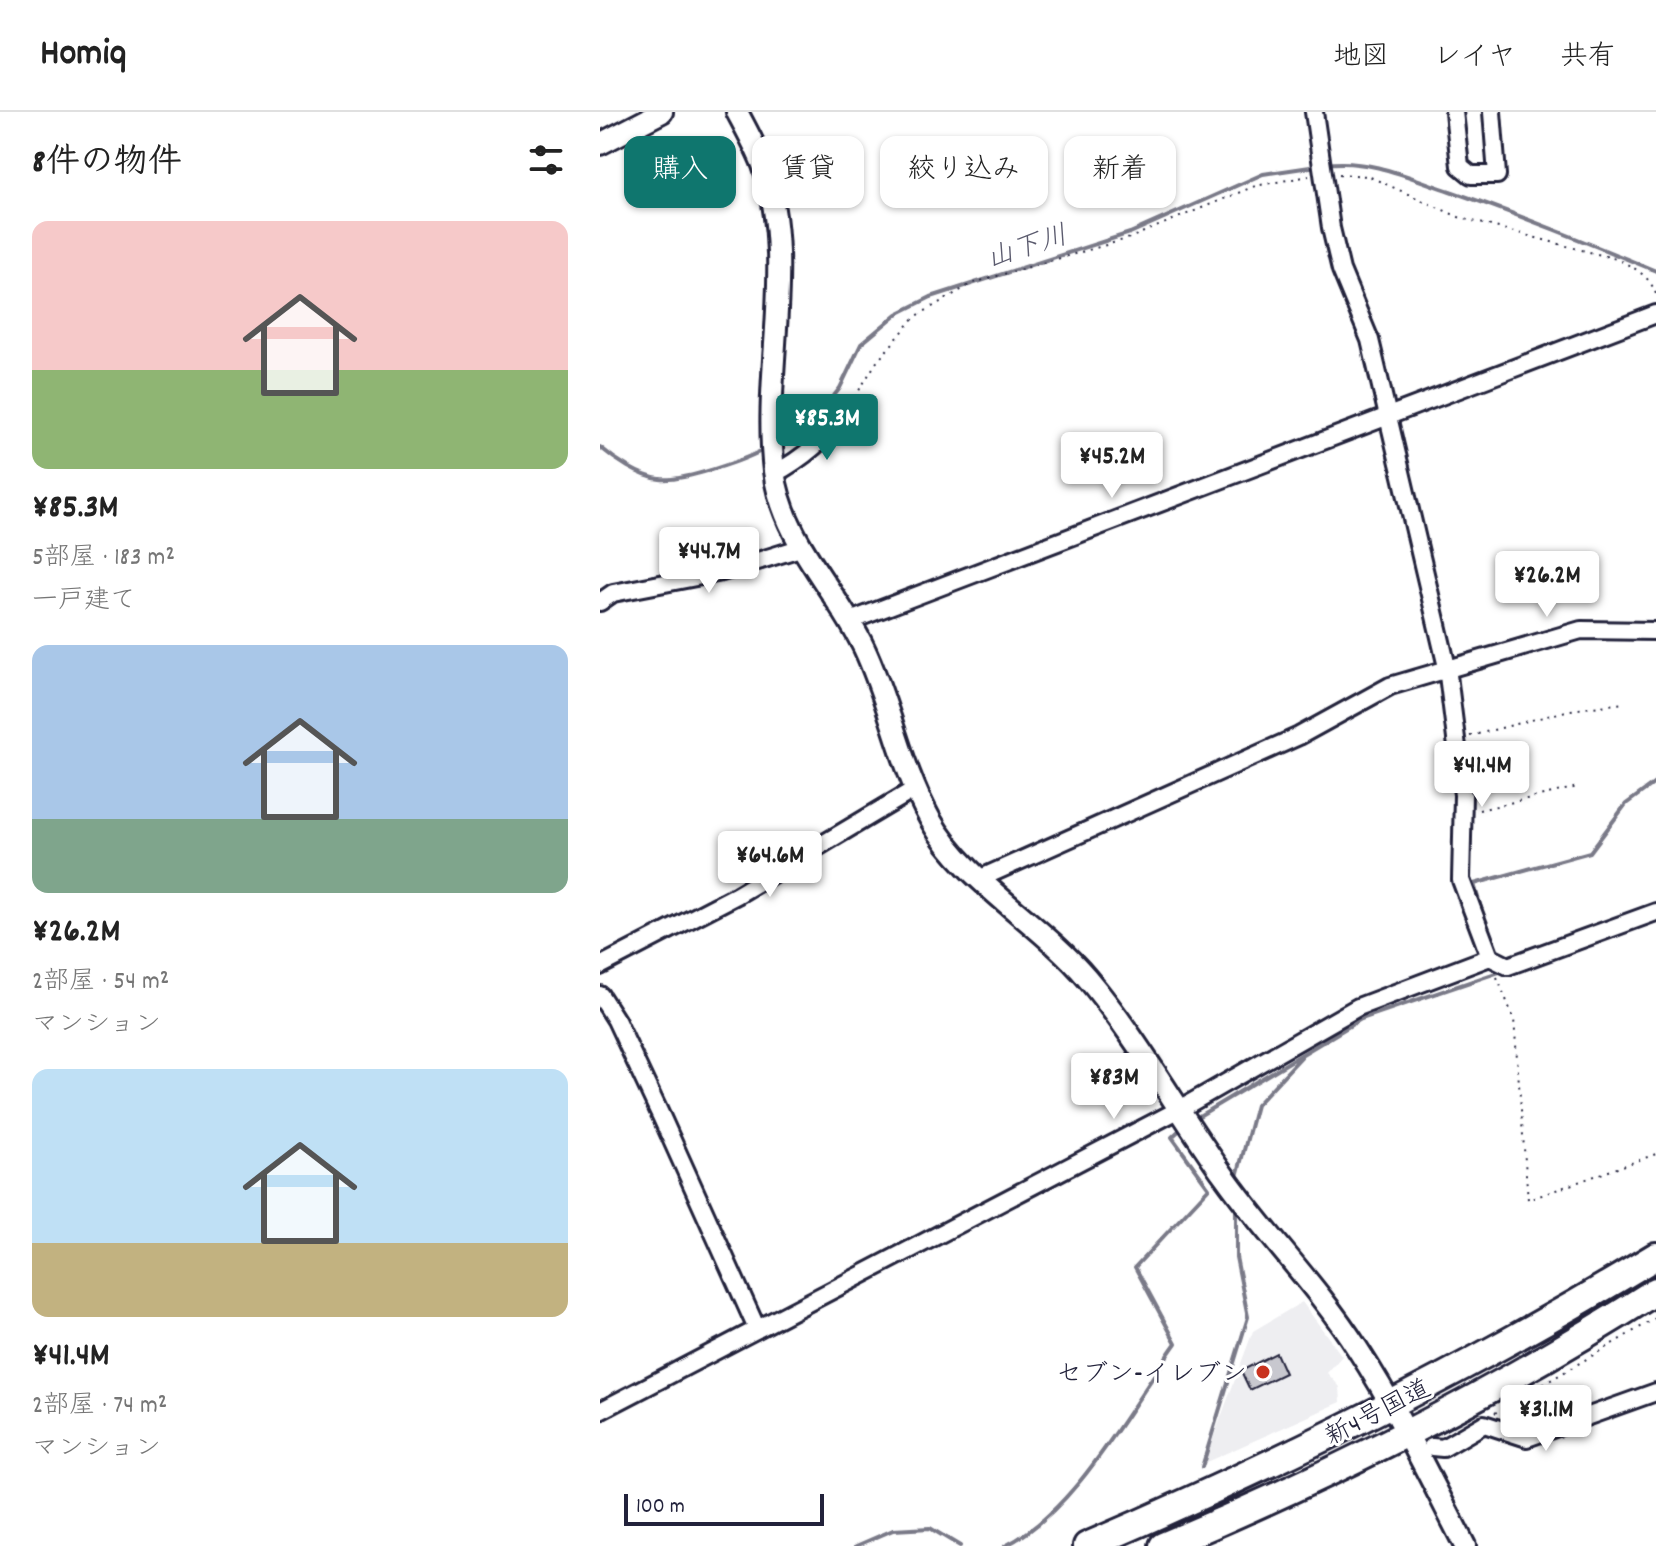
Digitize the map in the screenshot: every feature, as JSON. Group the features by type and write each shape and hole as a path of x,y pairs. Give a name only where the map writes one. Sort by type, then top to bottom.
{"highway":[{"name":"新4号国道","path":"1087,1546 1299,1451 1390,1406 1656,1256"},
{"name":"新4号国道","path":"1163,1546 1228,1519 1405,1433 1610,1320 1656,1291"}],"street":[{"path":"600,144 662,112"},
{"path":"737,112 763,165 774,217 778,268 773,329 774,474 781,510 800,548 850,621 866,652 915,789 931,822 981,878 1036,925 1087,978 1224,1176 1320,1294 1358,1350 1465,1546"},
{"path":"1314,112 1341,270 1370,340 1447,667 1458,739 1462,814 1461,880 1490,957 1508,966 1656,912"},
{"path":"1454,112 1460,166 1471,175 1497,175 1492,112"},
{"path":"850,621 1656,314"},
{"path":"774,474 798,461 833,431 847,411"},
{"path":"600,602 613,593 722,572 800,548"},
{"path":"981,878 1299,736 1390,686 1581,630 1656,631"},
{"path":"600,966 737,895 915,789"},
{"path":"600,1411 1180,1109 1372,1000 1490,957"},
{"path":"600,995 616,1020 757,1329"},
{"path":"1432,1447 1443,1448 1484,1424 1527,1438 1656,1392"}],"path":[{"path":"847,411 876,363 915,317 973,283 1127,239 1255,186 1323,173 1368,176 1461,218 1616,259 1637,269 1652,283 1656,294"},
{"path":"1458,739 1570,710 1624,703"},
{"path":"1462,814 1578,787"},
{"path":"1490,957 1514,1019 1528,1200 1656,1154"},
{"path":"1484,1424 1493,1413 1656,1318"}],"shaded area":[{"path":"1302,1302 1342,1356 1327,1373 1340,1387 1341,1402 1204,1463 1253,1331"}],"building":[{"name":"セブン-イレブン","path":"1276,1353 1285,1373 1250,1390 1241,1371"}],"waterway":[{"name":"山下川","path":"1326,164 1373,166 1405,175 1528,219 1656,271"},
{"name":"山下川","path":"780,440 816,419 840,388 861,344 897,314 931,297 1130,233 1263,174 1317,166"},
{"name":"山下川","path":"600,447 636,471 660,479 714,469 766,448"},
{"path":"1484,918 1474,884 1590,852 1626,804 1656,782"},
{"path":"1194,1119 1361,1019 1499,972 1497,965"},
{"path":"1236,1180 1256,1105 1301,1057"},
{"path":"1005,1546 1031,1530 1078,1483 1176,1343 1135,1267 1209,1188 1172,1137 1184,1126"},
{"path":"1202,1467 1248,1317 1236,1257 1236,1205"},
{"path":"856,1546 893,1530 930,1528 960,1546"}],"place":[{"name":"セブン-イレブン","path":"1263,1372"}]}
